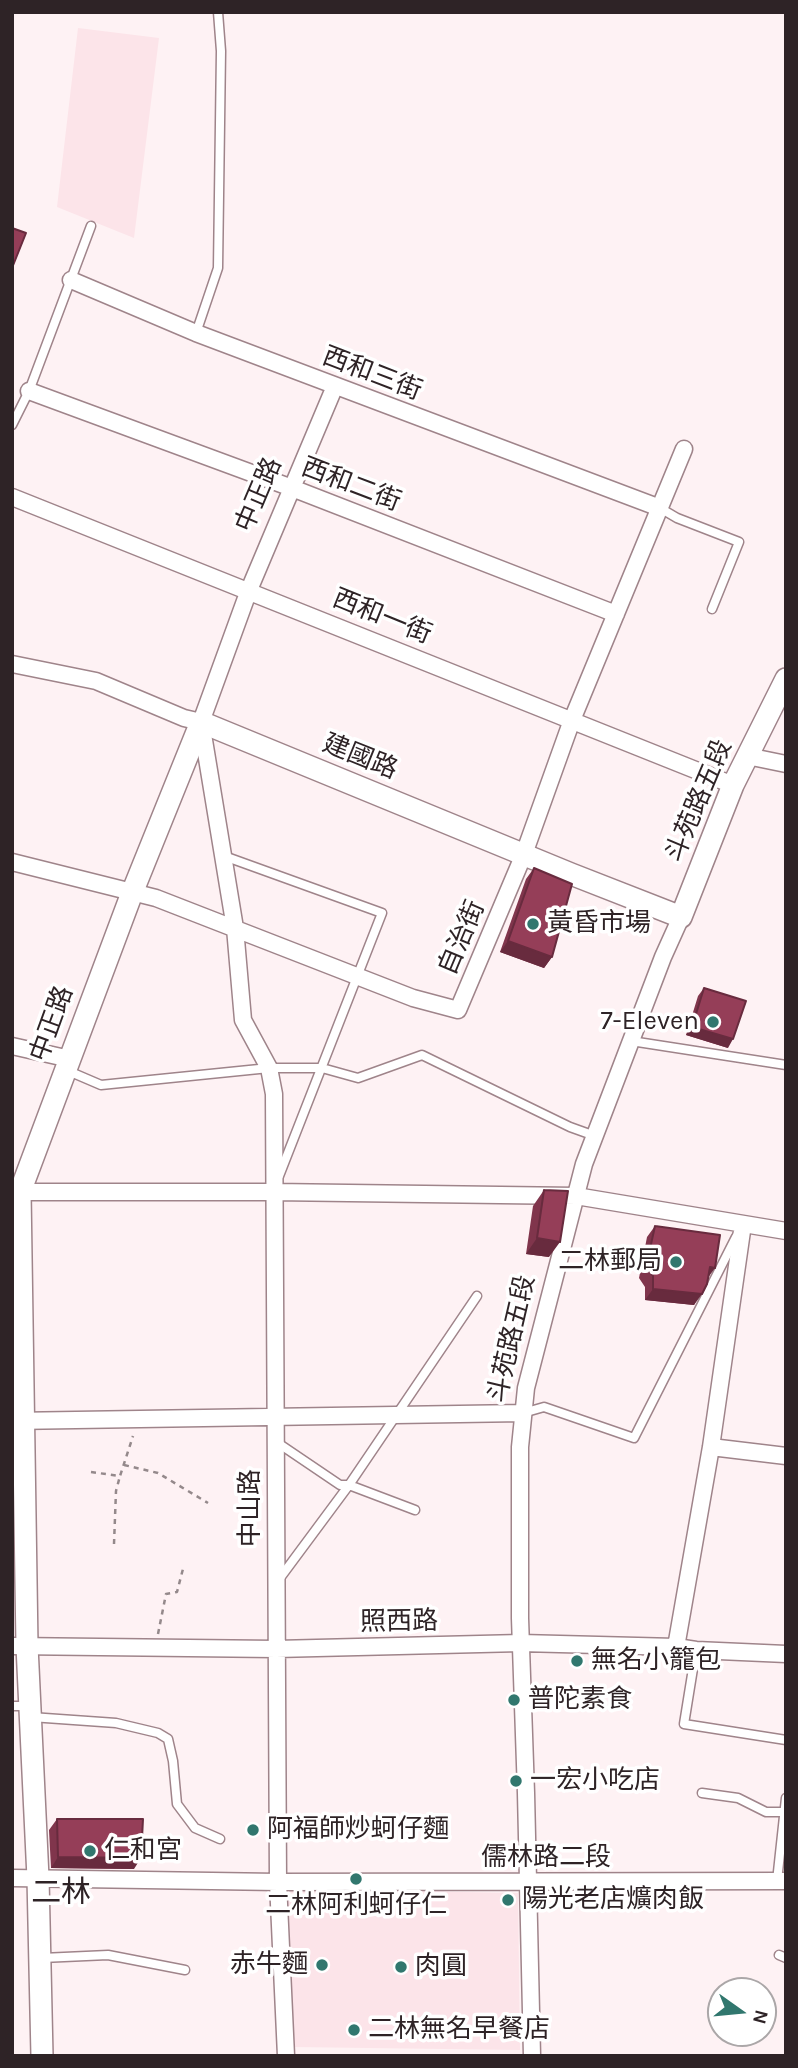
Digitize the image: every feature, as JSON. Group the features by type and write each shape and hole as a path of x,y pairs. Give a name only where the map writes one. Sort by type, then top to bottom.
{"main road":[{"name":"斗苑路五段","path":"681,917 733,785 786,679"},
{"name":"建國路","path":"201,722 681,917"},
{"name":"中正路","path":"41,2056 38,1878 20,1646 16,1192 201,722"}],"street":[{"name":"西和三街","path":"71,279 196,333 660,508"},
{"name":"中正路","path":"201,722 249,590 335,386"},
{"name":"西和二街","path":"29,391 292,488 616,614"},
{"name":"自治街","path":"12,862 156,898 413,998 458,1010 524,854 572,720 684,449"},
{"name":"西和一街","path":"12,497 733,785"},
{"name":"建國路","path":"12,664 96,681 184,718 201,722"},
{"path":"201,722 235,928 243,1020 269,1068 274,1094 273,1192"},
{"path":"747,756 786,764"},
{"name":"斗苑路五段","path":"532,2056 520,1643 520,1447 526,1388 584,1164 663,957 681,917"},
{"path":"12,1046 68,1065"},
{"path":"16,1192 576,1196 786,1231"},
{"name":"中山路","path":"273,1192 278,1882 286,2056"},
{"path":"676,1647 710,1447 743,1224"},
{"path":"17,1421 523,1413"},
{"path":"710,1447 786,1456"},
{"name":"照西路","path":"20,1646 276,1649 520,1643 676,1647 786,1654"},
{"name":"儒林路二段","path":"12,1878 528,1883 781,1881"}],"lane":[{"path":"196,333 218,268 221,51 218,12"},
{"path":"12,425 29,391 91,226"},
{"path":"660,508 677,518 738,542 712,609"},
{"name":"中山路","path":"224,856 382,913 273,1192"},
{"path":"631,1041 786,1065"},
{"path":"68,1065 101,1085 269,1068 322,1068 358,1078 422,1055 594,1136"},
{"path":"523,1413 544,1407 634,1438 743,1224"},
{"path":"276,1584 349,1485 477,1296"},
{"path":"275,1441 340,1485 349,1485 415,1510"},
{"path":"695,1650 684,1724 786,1740"},
{"path":"24,1710 116,1723 158,1733 168,1739 177,1804 195,1828 220,1839"},
{"path":"702,1793 737,1798 766,1812 784,1812"},
{"path":"781,1881 786,1798"},
{"path":"39,1958 108,1955 185,1970"}],"path":[{"path":"114,1544 116,1491 138,1419"},
{"path":"124,1465 158,1473 208,1503"},
{"path":"92,1472 120,1476"},
{"path":"156,1648 166,1594 177,1592 184,1565"}],"shaded area":[{"path":"78,28 159,38 134,238 57,207"},
{"path":"287,1889 518,1893 520,2050 292,2047"}],"building":[{"path":"12,228 26,233 12,268"},
{"name":"黃昏市場","path":"534,868 572,884 552,957 508,941"},
{"name":"7-Eleven","path":"704,988 746,1001 733,1039 692,1027"},
{"path":"544,1190 568,1191 560,1242 537,1238"},
{"name":"二林郵局","path":"655,1226 720,1235 715,1268 710,1267 702,1294 653,1289 653,1276 646,1267"},
{"path":"57,1819 143,1819 141,1858 58,1857"}],"place":[{"name":"黃昏市場","path":"533,924"},
{"name":"7-Eleven","path":"713,1022"},
{"name":"二林郵局","path":"676,1262"},
{"name":"無名小籠包","path":"577,1661"},
{"name":"普陀素食","path":"514,1700"},
{"name":"一宏小吃店","path":"516,1781"},
{"name":"阿福師炒蚵仔麵","path":"253,1830"},
{"name":"仁和宮","path":"90,1851"},
{"name":"二林阿利蚵仔仁","path":"356,1879"},
{"name":"陽光老店爌肉飯","path":"508,1900"},
{"name":"赤牛麵","path":"322,1965"},
{"name":"肉圓","path":"401,1967"},
{"name":"二林無名早餐店","path":"354,2030"}],"district":[{"name":"二林","path":"61,1893"}]}
